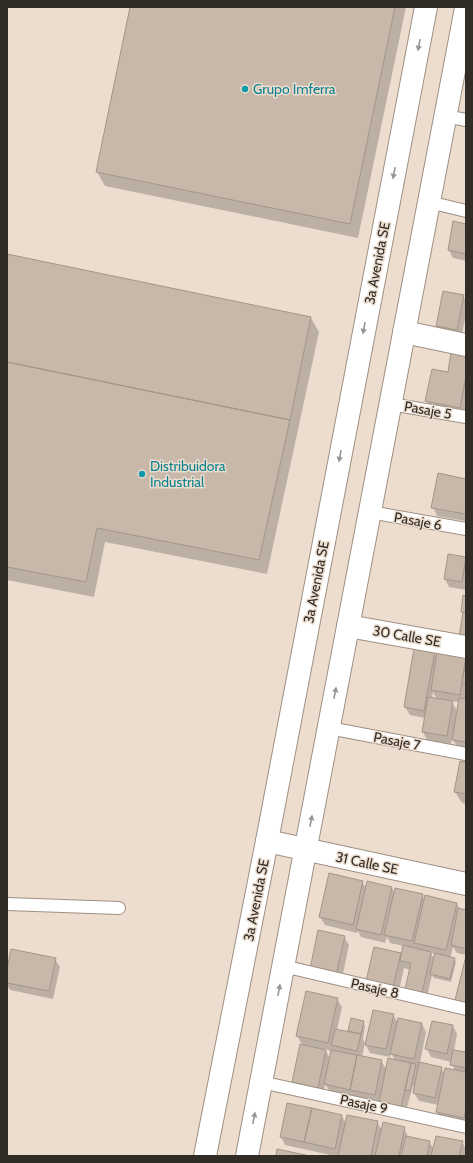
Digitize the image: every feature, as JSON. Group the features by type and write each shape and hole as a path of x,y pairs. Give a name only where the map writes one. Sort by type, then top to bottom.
{"main road":[{"name":"3a Avenida SE","path":"205,1156 267,841 426,7"},
{"path":"247,1156 429,202 456,118 466,8"},
{"path":"404,332 466,345"},
{"name":"30 Calle SE","path":"348,626 466,646"},
{"name":"31 Calle SE","path":"267,841 466,884"}],"lane":[{"path":"429,202 466,211"},
{"name":"Pasaje 5","path":"391,404 466,416"},
{"name":"Pasaje 6","path":"370,512 466,529"},
{"name":"Pasaje 7","path":"329,728 466,754"},
{"path":"7,904 119,908"},
{"name":"Pasaje 8","path":"283,966 466,1009"},
{"name":"Pasaje 9","path":"261,1082 466,1127"}],"building":[{"name":"Grupo Imferra","path":"130,7 395,7 350,224 96,172"},
{"path":"453,221 466,224 466,254 448,250"},
{"path":"7,254 311,317 290,420 7,362"},
{"path":"443,291 464,295 457,330 436,326"},
{"path":"451,352 466,355 466,376 460,408 425,401 432,369 448,372"},
{"name":"Distribuidora Industrial","path":"7,362 290,420 259,560 97,528 86,582 7,567"},
{"path":"438,473 466,479 466,514 431,508"},
{"path":"448,554 466,557 462,582 444,579"},
{"path":"463,595 466,596 466,613 461,612"},
{"path":"463,612 466,613 466,638 459,637"},
{"path":"414,648 435,651 424,711 404,707"},
{"path":"437,652 466,656 460,695 431,690"},
{"path":"466,660 466,684 462,683"},
{"path":"428,697 453,701 447,736 422,732"},
{"path":"459,698 466,699 466,742 452,740"},
{"path":"460,761 466,762 466,794 454,792"},
{"path":"329,873 363,881 353,925 319,917"},
{"path":"367,881 392,887 381,935 356,929"},
{"path":"395,888 423,894 412,941 384,935"},
{"path":"425,895 457,903 446,950 414,943"},
{"path":"458,908 466,910 466,949 451,945"},
{"path":"318,930 345,936 336,975 310,969"},
{"path":"403,945 431,952 422,993 405,989 411,963 400,961"},
{"path":"374,947 401,953 393,987 366,981"},
{"path":"11,949 56,958 49,991 7,983 7,969"},
{"path":"435,953 455,958 450,979 430,974"},
{"path":"466,956 466,1003 455,1000"},
{"path":"306,991 338,998 328,1043 296,1036"},
{"path":"373,1010 394,1014 386,1049 365,1045"},
{"path":"351,1018 364,1021 361,1034 348,1031"},
{"path":"398,1018 422,1023 414,1059 390,1054"},
{"path":"432,1021 453,1025 447,1054 425,1049"},
{"path":"335,1029 361,1034 357,1051 331,1045"},
{"path":"300,1044 326,1050 318,1088 292,1082"},
{"path":"331,1050 357,1055 350,1090 324,1084"},
{"path":"453,1050 466,1052 466,1068 450,1065"},
{"path":"357,1055 382,1060 375,1095 350,1090"},
{"path":"388,1058 411,1063 401,1107 379,1102"},
{"path":"419,1062 442,1067 435,1098 413,1093"},
{"path":"411,1063 416,1064 410,1091 405,1090"},
{"path":"445,1068 466,1072 466,1108 464,1118 436,1112"},
{"path":"287,1103 312,1108 304,1142 280,1137"},
{"path":"312,1108 342,1115 335,1149 304,1142"},
{"path":"347,1115 378,1121 371,1156 338,1156"},
{"path":"383,1122 405,1127 399,1156 375,1156"},
{"path":"406,1136 430,1141 427,1156 401,1156"},
{"path":"436,1136 463,1141 459,1156 431,1156"},
{"path":"277,1149 310,1156 276,1156"}],"place":[{"name":"Grupo Imferra","path":"245,89"},
{"name":"Distribuidora Industrial","path":"142,474"}]}
